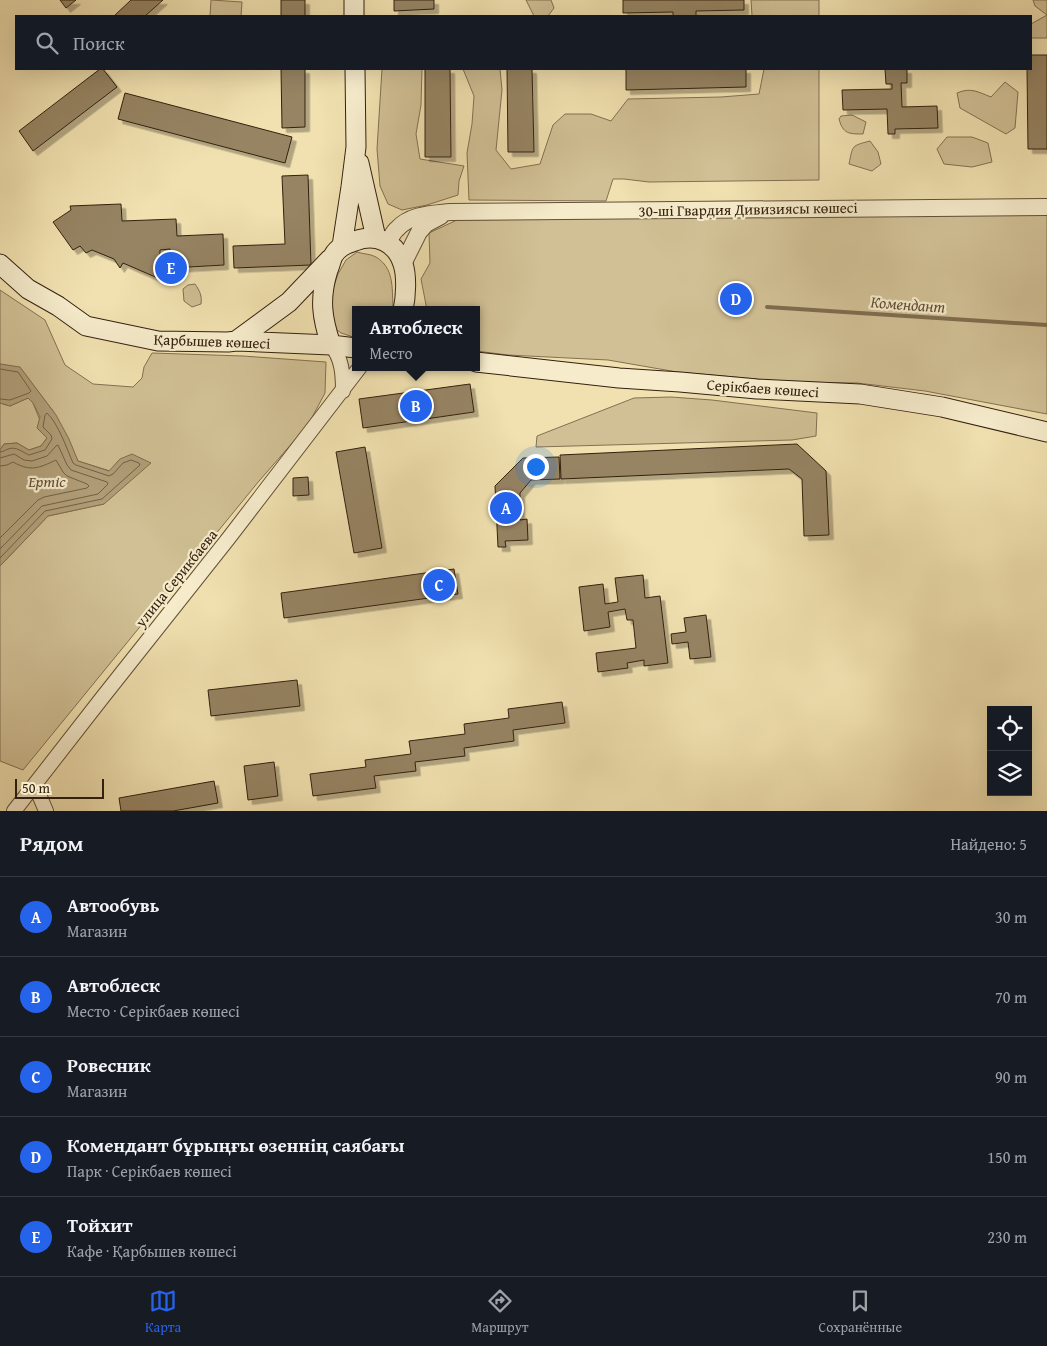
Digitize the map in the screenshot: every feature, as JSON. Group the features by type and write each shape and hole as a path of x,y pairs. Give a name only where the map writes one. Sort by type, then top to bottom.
{"main road":[{"path":"354,0 354,15"},
{"path":"331,346 324,322 322,301 325,281 337,251 351,187 356,147 355,70"},
{"path":"356,147 382,240"},
{"path":"236,341 289,302 337,251 359,239 382,240 395,250 403,264 406,287 404,306"},
{"name":"Қарбышев көшесі","path":"0,264 28,289 58,306 86,326 158,340 236,341 352,348"},
{"name":"Серікбаев көшесі","path":"480,362 619,378 757,389 860,394 942,407 1047,432"}],"street":[{"name":"30-ші Гвардия Дивизиясы көшесі","path":"382,240 409,220 426,215 450,212 1047,207"},
{"path":"403,264 419,232 426,224 450,212"},
{"path":"331,346 338,356 342,370 343,391"},
{"name":"улица Серикбаева","path":"14,811 357,371"},
{"path":"35,785 46,811"}],"shaded area":[{"path":"211,0 242,2 241,15 210,15"},
{"path":"526,0 551,0 554,8 549,15 534,15"},
{"path":"751,0 819,0 819,15 752,15"},
{"path":"1033,0 1047,0 1047,15 1035,6"},
{"path":"1047,15 1047,38 1032,38 1032,23"},
{"path":"382,70 422,70 421,105 416,134 420,159 464,166 459,181 458,195 427,205 402,210 388,204 380,186 377,149"},
{"path":"463,70 500,70 502,90 496,150 511,169 540,164 553,125 565,114 591,114 611,121 628,99 721,97 759,94 764,70 819,70 819,180 649,182 613,179 606,201 469,200 467,153 474,96"},
{"path":"1005,82 1018,92 1015,128 1006,134 960,108 957,93 970,90 991,97"},
{"path":"852,115 866,122 863,134 850,133 842,128 839,119 841,116"},
{"path":"947,137 972,137 988,143 992,162 972,167 944,164 937,149"},
{"path":"870,141 878,152 881,164 872,171 849,164 854,147"},
{"path":"1047,214 1047,414 925,391 857,383 790,382 677,372 608,360 508,355 480,352 480,306 426,306 421,279 430,263 429,233 457,220"},
{"path":"357,252 372,255 382,261 391,279 393,306 352,306 352,337 341,333 332,326 329,301 338,274 346,260"},
{"path":"195,284 200,294 201,304 192,307 184,301 183,289 188,285"},
{"path":"0,290 45,320 65,365 93,384 133,387 142,378 144,367 152,353 243,356 326,362 325,393 308,425 259,481 23,770 0,761 0,566 48,516 104,504 120,459 110,471 78,461 53,411 20,368 0,364"},
{"path":"671,397 817,413 816,436 792,440 536,447 537,436 634,398"},
{"path":"28,398 33,403 47,438 41,446 29,450 17,443 4,444 0,450 0,403 10,406"}],"water":[{"name":"Ертіс","path":"0,364 20,367 56,415 78,461 109,471 120,459 132,454 151,463 104,504 48,516 0,566 0,450 4,444 17,443 29,450 41,446 47,438 37,428 40,417 33,403 28,398 10,406 0,403"}],"building":[{"path":"60,0 76,0 66,8"},
{"path":"131,0 163,0 146,15 115,15"},
{"path":"281,0 305,0 305,15 281,15"},
{"path":"394,0 434,0 434,9 394,11"},
{"path":"623,0 744,0 744,10 696,11 696,15 673,15 673,12 623,13"},
{"path":"1032,55 1047,55 1047,149 1028,149 1027,70 1032,70"},
{"path":"99,70 104,70 117,87 33,151 19,131"},
{"path":"281,70 305,70 305,127 282,128"},
{"path":"425,70 450,70 451,157 425,157"},
{"path":"507,70 532,70 534,152 508,152"},
{"path":"626,70 746,70 746,87 626,90"},
{"path":"885,70 907,70 907,83 901,83 902,107 937,106 938,128 895,129 895,134 888,134 887,109 843,110 842,90 892,89 892,84 886,84"},
{"path":"125,93 292,137 285,163 118,119"},
{"path":"308,175 311,265 234,268 233,246 285,244 282,176"},
{"path":"121,204 122,221 176,219 177,236 223,234 224,265 171,268 170,249 160,250 160,279 123,263 120,268 114,259 92,250 86,253 80,246 73,250 53,222 71,210 70,206"},
{"path":"470,384 474,412 363,428 359,399"},
{"path":"797,444 826,471 829,535 804,536 802,479 789,469 561,479 560,455"},
{"path":"365,447 382,548 354,553 336,452"},
{"path":"559,457 560,479 531,480 520,493 520,520 527,519 528,540 505,541 506,547 498,547 495,486 523,458"},
{"path":"308,477 309,495 293,496 293,478"},
{"path":"454,569 458,594 284,618 281,593"},
{"path":"643,575 645,598 660,596 668,663 644,666 644,660 627,663 628,668 598,672 596,653 636,648 633,620 627,620 625,609 608,612 610,627 584,631 579,587 603,584 605,604 618,602 615,578"},
{"path":"706,615 711,657 690,659 688,642 672,644 671,634 686,632 684,618"},
{"path":"297,680 300,706 211,716 208,690"},
{"path":"562,702 565,723 513,730 514,741 464,748 465,756 415,762 416,771 374,776 376,788 313,796 310,774 366,767 365,760 411,754 409,741 465,734 464,724 509,718 508,709"},
{"path":"274,762 278,796 248,800 244,766"},
{"path":"214,781 218,803 173,811 121,811 119,798"}],"waterway":[{"name":"Комендант","path":"767,307 1047,325"}],"place":[{"name":"Тойхит","path":"171,268"},
{"name":"Комендант бұрыңғы өзеннің саябағы","path":"736,299"},
{"name":"Автоблеск","path":"416,406"},
{"name":"Автообувь","path":"506,508"},
{"name":"Ровесник","path":"439,585"}]}
